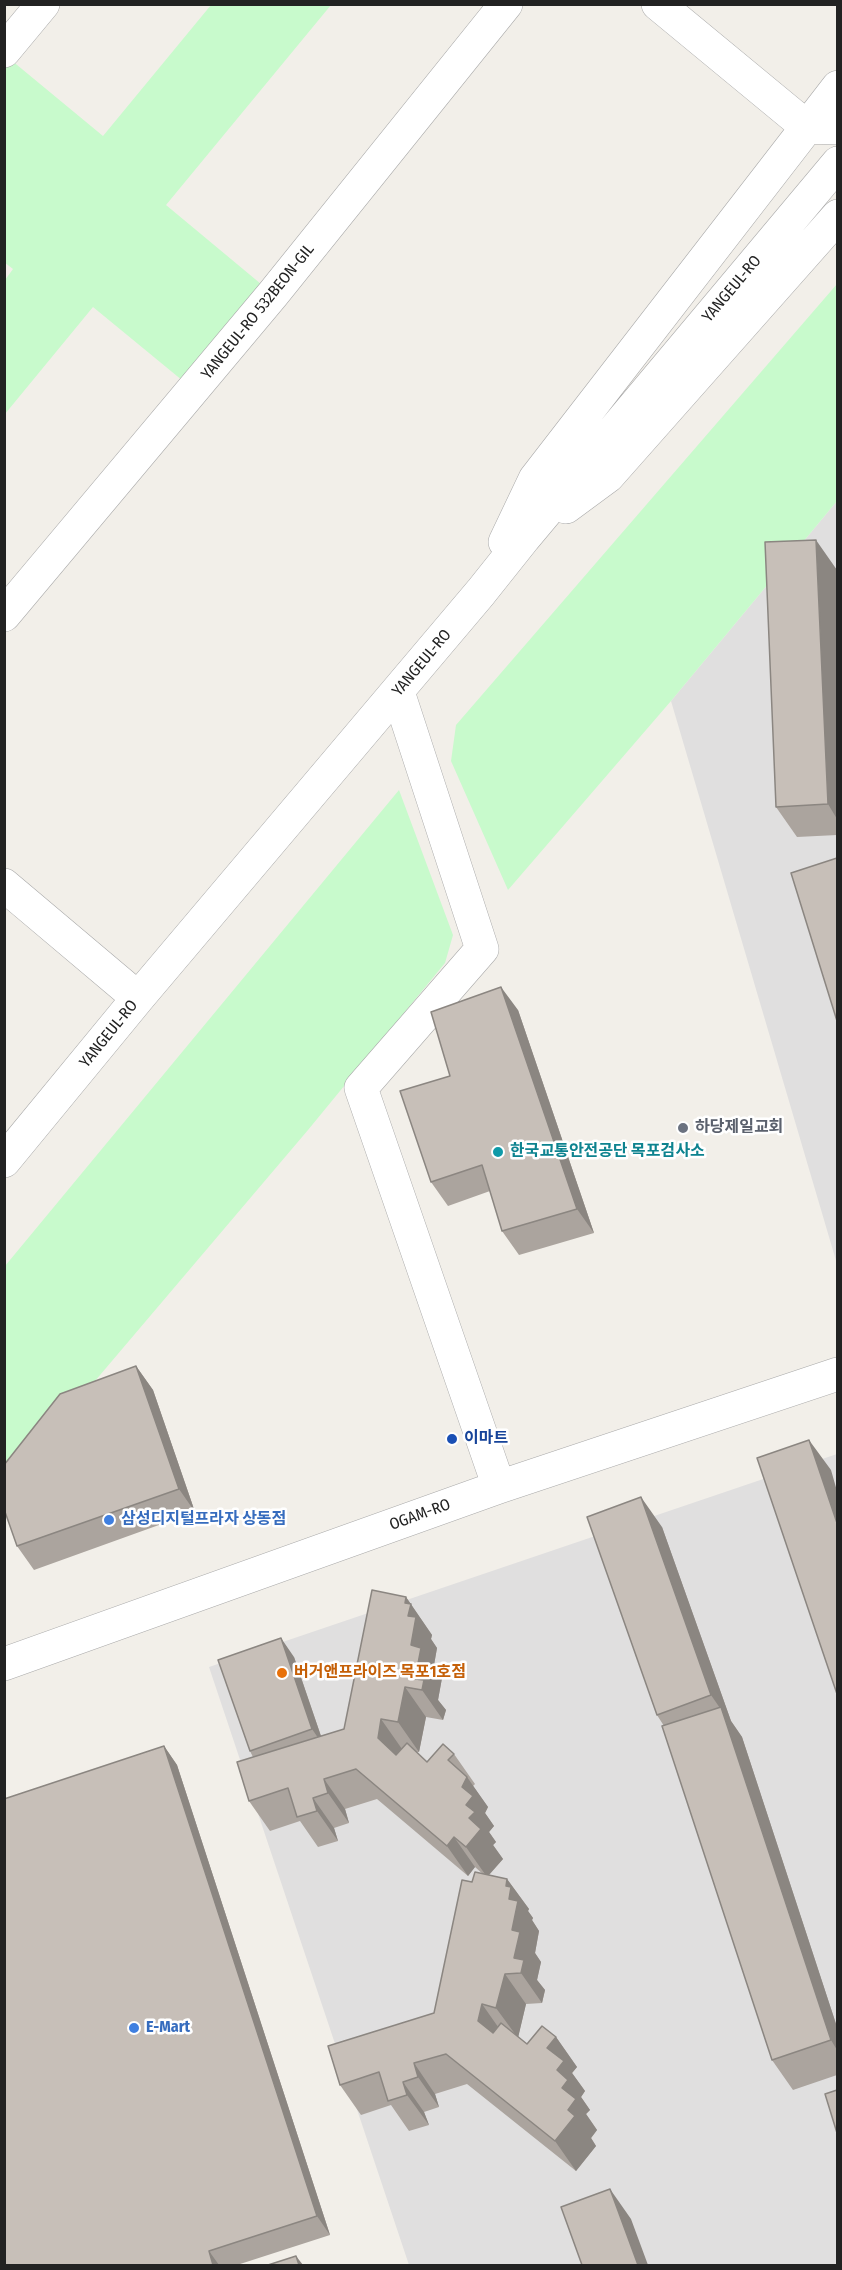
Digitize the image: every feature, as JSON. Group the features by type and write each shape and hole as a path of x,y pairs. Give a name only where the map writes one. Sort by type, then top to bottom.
{"street":[{"path":"4,51 43,4"},
{"name":"YANGEUL-RO 532BEON-GIL","path":"4,615 266,303 506,4"},
{"path":"658,4 822,128"},
{"path":"482,592 535,479 822,128 837,87"},
{"name":"YANGEUL-RO","path":"4,1161 138,998 482,592 524,538 837,163"},
{"path":"524,538 608,476 837,216"},
{"path":"398,692 482,949 361,1088 499,1487"},
{"path":"4,885 138,998"},
{"name":"OGAM-RO","path":"4,1664 499,1487 837,1374"}],"shaded area":[{"path":"837,501 837,1264 671,701"},
{"path":"837,1454 837,2265 409,2265 209,1667"}],"green space":[{"path":"211,5 331,5 166,205 273,294 194,390 93,307 5,414 5,280 13,269 4,262 5,55 103,136"},
{"path":"837,284 837,501 671,701 508,890 451,761 456,725"},
{"path":"399,790 453,935 445,963 308,1130 5,1487 5,1266"}],"building":[{"path":"816,540 828,804 776,807 765,542"},
{"path":"837,858 837,1021 791,873"},
{"name":"한국교통안전공단 목포검사소","path":"501,987 577,1209 502,1231 482,1165 431,1182 400,1091 450,1076 431,1012"},
{"path":"136,1366 179,1489 17,1546 4,1509 4,1465 60,1394"},
{"path":"809,1440 837,1523 837,1694 757,1458"},
{"path":"641,1497 711,1695 657,1715 587,1517"},
{"path":"372,1590 406,1597 405,1603 411,1604 408,1616 416,1617 411,1645 421,1648 415,1679 424,1680 422,1690 405,1687 398,1722 381,1719 378,1738 396,1755 407,1743 427,1762 443,1744 454,1754 448,1760 467,1777 462,1787 473,1796 466,1805 475,1812 469,1818 481,1829 466,1847 454,1837 447,1846 356,1769 324,1779 328,1793 313,1798 317,1811 297,1817 288,1788 249,1801 237,1762 344,1729"},
{"path":"281,1638 312,1729 250,1751 218,1660"},
{"path":"721,1707 831,2040 772,2060 662,1726"},
{"name":"E-Mart","path":"164,1746 317,2216 209,2251 213,2265 4,2265 4,1799"},
{"path":"475,1872 507,1879 506,1886 511,1887 509,1899 518,1901 512,1930 520,1932 514,1958 524,1960 521,1973 505,1974 496,2008 482,2004 478,2021 493,2033 501,2023 527,2044 542,2026 556,2037 547,2048 564,2061 557,2070 568,2080 562,2088 576,2099 568,2110 575,2116 555,2141 446,2054 414,2063 418,2077 403,2082 407,2095 388,2101 379,2072 340,2085 328,2046 434,2013 462,1880 472,1882"},
{"path":"837,2090 837,2133 825,2094"},
{"path":"610,2189 638,2265 582,2265 561,2207"},
{"path":"296,2256 299,2265 268,2265"}],"place":[{"name":"하당제일교회","path":"683,1128"},
{"name":"한국교통안전공단 목포검사소","path":"498,1152"},
{"name":"이마트","path":"452,1439"},
{"name":"삼성디지털프라자 상동점","path":"109,1520"},
{"name":"버거앤프라이즈 목포1호점","path":"282,1673"},
{"name":"E-Mart","path":"134,2028"}]}
